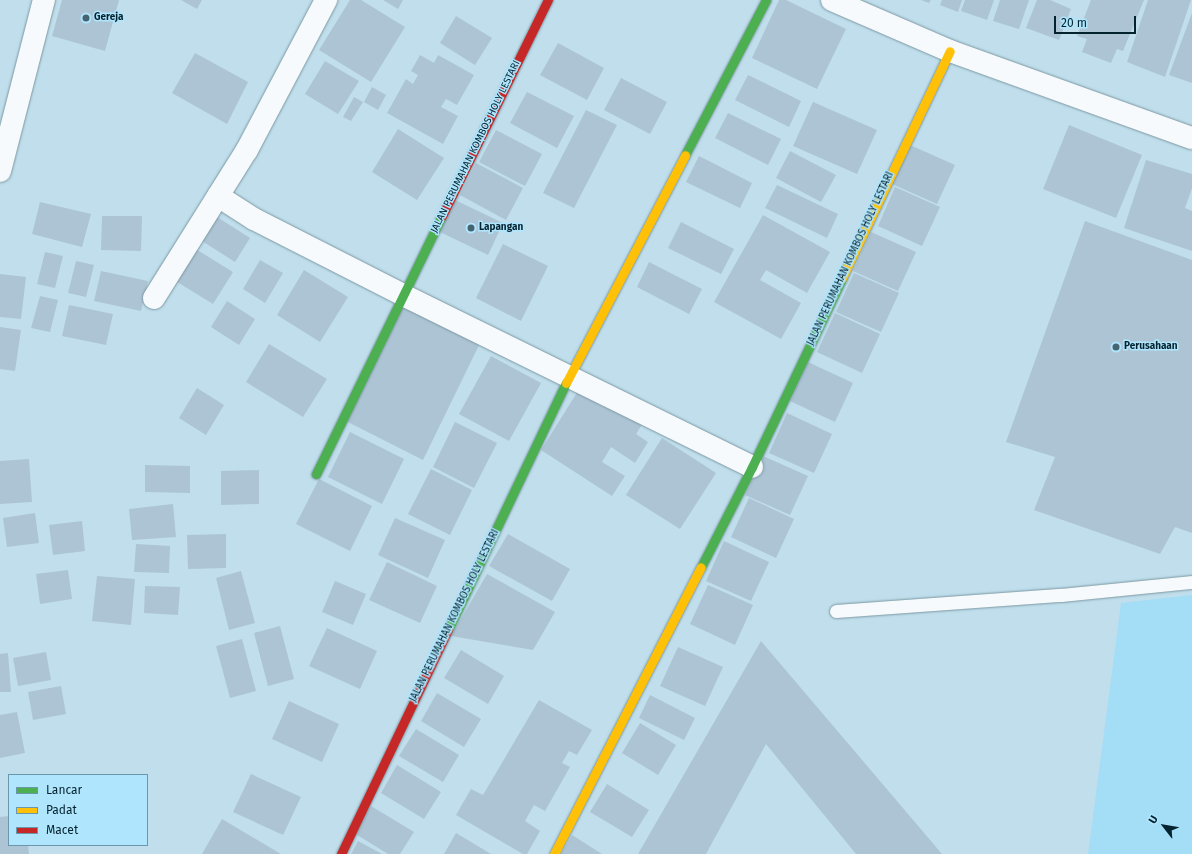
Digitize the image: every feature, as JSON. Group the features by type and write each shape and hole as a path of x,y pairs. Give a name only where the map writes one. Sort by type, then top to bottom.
{"street":[{"path":"0,171 44,0"},
{"path":"154,298 247,150 326,0"},
{"name":"JALAN PERUMAHAN KOMBOS HOLY LESTARI","path":"316,474 548,0"},
{"name":"JALAN PERUMAHAN KOMBOS HOLY LESTARI","path":"341,854 569,378 766,0"},
{"path":"832,0 950,51 1192,138"},
{"name":"JALAN PERUMAHAN KOMBOS HOLY LESTARI","path":"554,854 752,467 950,51"},
{"path":"218,196 254,219 403,295 752,467"}],"lane":[{"path":"836,611 1061,595 1192,582"}],"shaded area":[{"path":"1192,595 1192,854 1088,854 1121,603"}],"building":[{"name":"Gereja","path":"62,0 119,0 105,51 52,36"},
{"path":"181,0 202,0 197,9"},
{"path":"350,0 361,0 405,27 371,82 319,50"},
{"path":"383,0 403,0 398,9"},
{"path":"779,0 786,0 846,29 817,89 752,58"},
{"path":"921,0 931,0 929,3"},
{"path":"942,0 962,0 958,12 940,5"},
{"path":"965,0 994,0 987,20 961,11"},
{"path":"1000,0 1029,0 1019,29 993,21"},
{"path":"1037,0 1050,0 1071,9 1059,40 1026,28"},
{"path":"1091,0 1144,0 1123,51 1117,49 1111,63 1082,52 1087,39 1077,36"},
{"path":"1148,0 1191,0 1165,77 1127,62"},
{"path":"1192,13 1192,83 1169,75"},
{"path":"456,16 492,38 475,65 440,43"},
{"path":"558,43 604,68 587,100 540,75"},
{"path":"195,53 248,82 227,124 172,93"},
{"path":"420,55 434,63 438,55 474,75 457,105 446,99 441,107 458,116 443,144 387,113 406,79 413,84 418,75 411,71"},
{"path":"325,61 359,81 338,114 305,94"},
{"path":"748,75 801,101 789,127 735,100"},
{"path":"621,78 667,102 650,134 604,110"},
{"path":"372,87 386,95 378,110 364,102"},
{"path":"527,92 574,116 557,148 510,123"},
{"path":"354,97 363,102 351,121 343,117"},
{"path":"813,102 877,130 857,174 793,146"},
{"path":"586,110 617,125 574,208 543,193"},
{"path":"728,113 781,139 768,165 715,138"},
{"path":"1069,125 1142,155 1116,218 1043,189"},
{"path":"398,129 444,158 417,200 372,172"},
{"path":"496,130 542,154 525,186 479,162"},
{"path":"910,145 955,165 937,204 892,184"},
{"path":"790,151 836,175 821,202 776,178"},
{"path":"699,156 752,183 740,208 686,182"},
{"path":"1146,160 1192,174 1192,188 1185,208 1192,211 1192,251 1124,228"},
{"path":"476,163 523,188 506,220 460,195"},
{"path":"777,185 838,214 827,238 765,208"},
{"path":"895,187 940,207 922,246 878,226"},
{"name":"Lapangan","path":"455,200 503,223 488,255 440,232"},
{"path":"40,202 91,214 82,247 32,234"},
{"path":"214,215 250,238 235,262 199,239"},
{"path":"763,215 830,252 807,293 766,270 760,280 801,303 781,339 714,302"},
{"path":"102,216 142,216 141,251 101,250"},
{"name":"Perusahaan","path":"1085,221 1192,260 1192,533 1175,527 1160,554 1034,510 1055,457 1006,442"},
{"path":"681,222 734,249 721,274 668,248"},
{"path":"871,232 916,252 898,291 853,271"},
{"path":"503,244 548,266 521,321 476,298"},
{"path":"189,245 233,272 213,304 169,277"},
{"path":"45,252 63,256 55,288 37,284"},
{"path":"260,260 283,273 265,303 243,289"},
{"path":"76,261 94,265 86,297 68,293"},
{"path":"649,262 702,289 689,314 637,287"},
{"path":"304,270 348,297 320,342 277,315"},
{"path":"101,271 148,281 141,311 94,301"},
{"path":"854,273 899,293 881,332 836,312"},
{"path":"0,274 26,277 21,319 0,317"},
{"path":"40,296 58,300 50,332 31,328"},
{"path":"227,301 255,319 239,345 211,327"},
{"path":"404,303 481,341 423,460 346,421"},
{"path":"69,305 113,314 106,345 62,336"},
{"path":"835,313 880,334 862,373 817,352"},
{"path":"0,327 21,330 15,371 0,369"},
{"path":"269,344 327,379 303,417 246,382"},
{"path":"491,356 541,383 509,441 459,414"},
{"path":"808,362 853,383 835,422 790,401"},
{"path":"197,388 224,405 206,435 179,418"},
{"path":"578,391 603,407 607,400 643,423 636,434 648,442 635,463 611,447 602,462 625,476 612,496 541,450"},
{"path":"787,413 832,434 814,473 769,453"},
{"path":"455,422 497,443 474,488 433,467"},
{"path":"350,432 404,459 382,504 328,477"},
{"path":"662,438 716,473 680,529 626,495"},
{"path":"763,456 808,476 790,515 745,495"},
{"path":"29,459 32,502 0,504 0,461"},
{"path":"145,465 190,466 190,493 145,492"},
{"path":"431,469 472,490 450,535 408,514"},
{"path":"259,470 259,504 221,505 221,471"},
{"path":"319,479 372,506 350,551 296,524"},
{"path":"749,498 794,519 776,558 731,537"},
{"path":"173,504 176,537 132,540 129,509"},
{"path":"35,513 39,543 7,547 3,518"},
{"path":"395,518 445,540 428,578 378,555"},
{"path":"82,521 85,551 53,555 49,525"},
{"path":"226,534 226,568 188,569 187,535"},
{"path":"508,534 570,569 552,601 489,566"},
{"path":"724,541 769,562 751,601 706,581"},
{"path":"136,544 170,546 169,573 134,572"},
{"path":"387,562 437,586 420,623 369,600"},
{"path":"68,570 72,599 40,604 36,574"},
{"path":"241,571 255,623 229,630 216,578"},
{"path":"487,574 555,612 533,650 451,636"},
{"path":"97,576 135,579 131,625 92,621"},
{"path":"335,581 366,594 353,625 322,612"},
{"path":"708,585 753,605 735,645 690,624"},
{"path":"145,586 180,587 178,615 144,613"},
{"path":"280,626 294,679 268,686 254,633"},
{"path":"327,628 377,651 360,689 309,666"},
{"path":"242,639 256,691 230,698 216,646"},
{"path":"761,641 942,854 856,854 766,744 706,854 638,854"},
{"path":"678,647 723,667 705,706 660,686"},
{"path":"461,650 504,676 488,704 444,678"},
{"path":"46,652 51,680 18,686 13,658"},
{"path":"8,653 11,692 0,692 0,654"},
{"path":"61,686 66,714 33,720 28,692"},
{"path":"437,693 481,719 464,747 421,721"},
{"path":"650,695 695,718 684,740 639,718"},
{"path":"539,700 592,730 577,755 569,751 562,763 570,767 545,811 534,805 525,821 540,831 527,854 523,854 456,815 471,789 483,795"},
{"path":"289,701 339,724 322,762 272,739"},
{"path":"17,712 25,753 0,758 0,715"},
{"path":"640,723 676,745 658,775 622,753"},
{"path":"416,729 459,755 443,782 399,756"},
{"path":"397,765 441,792 424,819 381,793"},
{"path":"251,774 301,797 283,835 233,812"},
{"path":"607,784 649,810 632,837 590,812"},
{"path":"371,806 414,832 400,854 388,854 354,833"},
{"path":"8,816 8,846 28,846 29,854 0,854 0,817"},
{"path":"222,819 281,854 202,854"},
{"path":"456,833 491,854 444,854"},
{"path":"572,835 602,854 561,854"},
{"path":"358,841 382,854 351,854"}],"traffic: fast":[{"path":"685,155 766,0"},
{"path":"316,474 442,216"},
{"path":"701,567 752,467 842,278"},
{"path":"448,630 566,383"}],"traffic: slow":[{"path":"842,278 950,51"},
{"path":"566,383 685,155"},
{"path":"554,854 701,567"}],"traffic: jam":[{"path":"442,216 548,0"},
{"path":"341,854 448,630"}],"place":[{"name":"Gereja","path":"86,18"},
{"name":"Lapangan","path":"471,228"},
{"name":"Perusahaan","path":"1116,347"}]}
